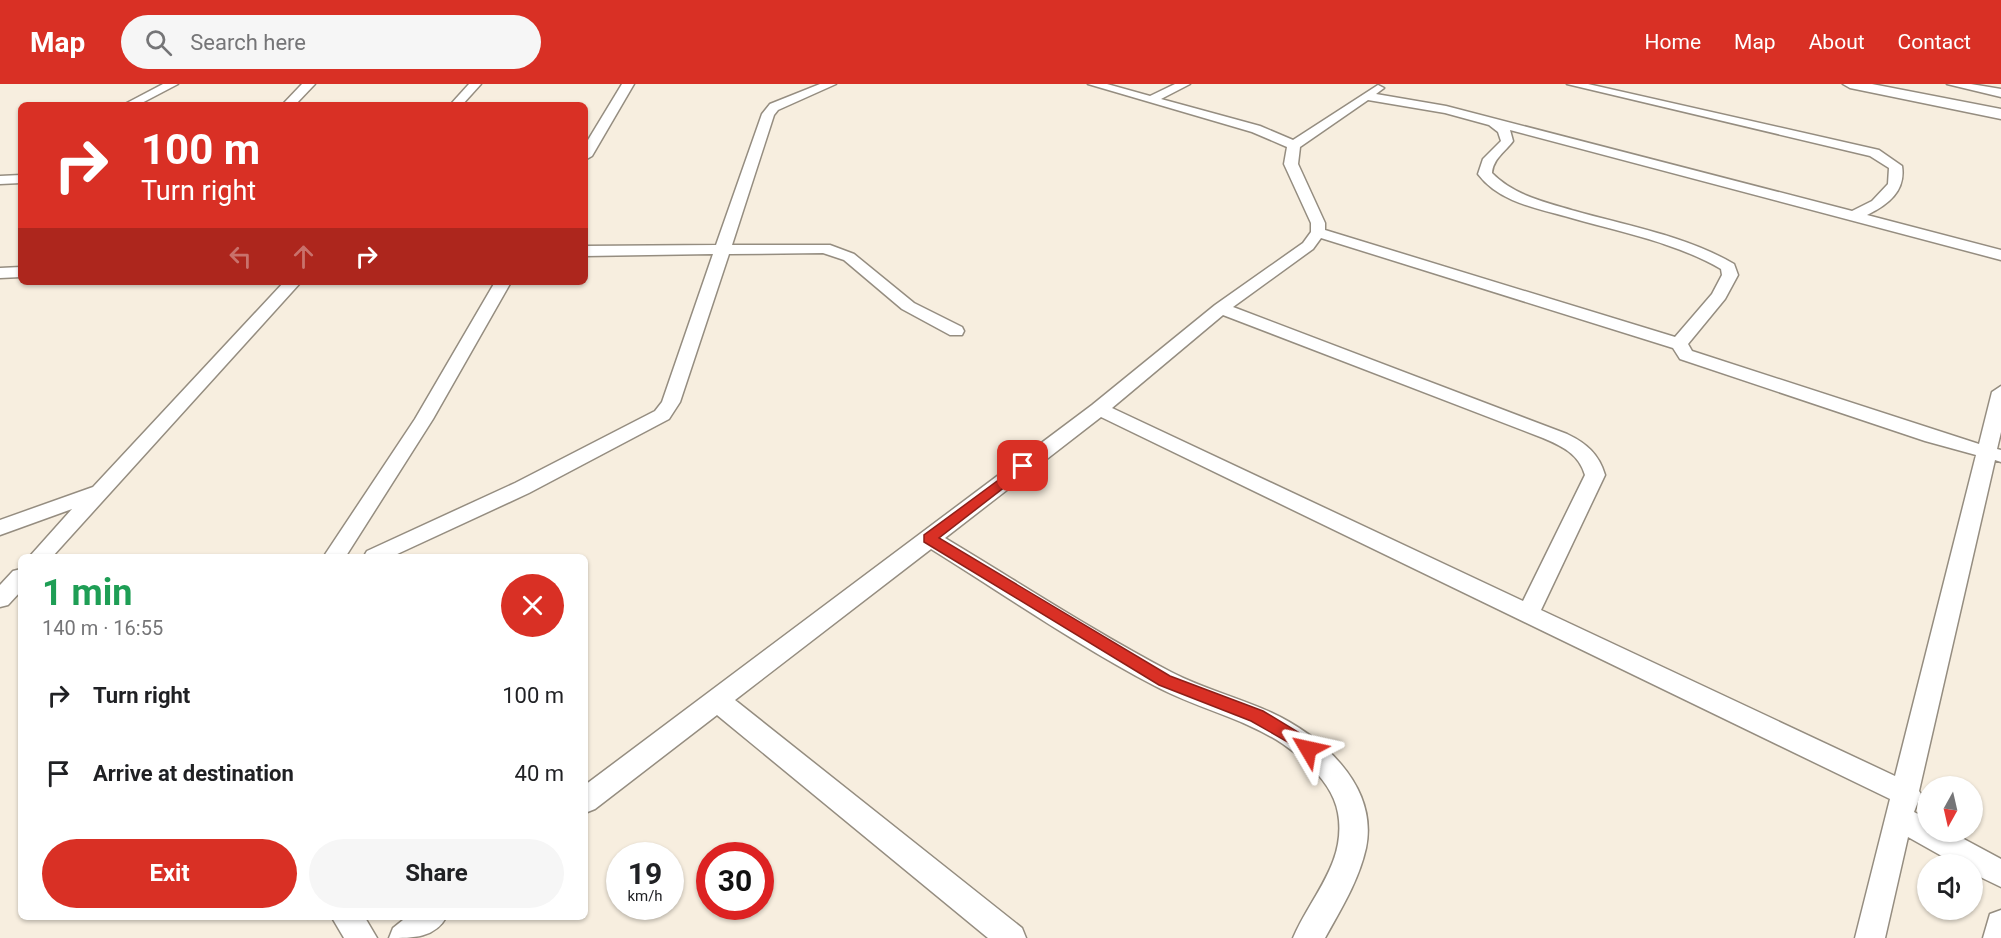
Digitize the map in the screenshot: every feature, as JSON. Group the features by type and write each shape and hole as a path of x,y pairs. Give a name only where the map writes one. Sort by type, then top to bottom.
{"street":[{"path":"135,102 172,84"},
{"path":"291,102 309,84"},
{"path":"459,102 475,84"},
{"path":"588,151 628,84"},
{"path":"379,554 522,488 662,415 671,402 768,114 774,107 831,84"},
{"path":"1094,84 1256,129 1294,145"},
{"path":"1150,100 1184,84"},
{"path":"588,799 1099,409 1221,308 1308,246 1318,232 1315,212 1291,164 1294,145 1384,84"},
{"path":"1573,84 1860,148 1886,159 1895,166 1898,174 1894,185 1881,203 1853,216"},
{"path":"1850,84 2001,114"},
{"path":"1953,84 2001,93"},
{"path":"1366,96 1404,101 1492,122 2001,255"},
{"path":"1492,122 1504,131 1508,141 1492,154 1485,164 1485,174 1500,189 1530,202 1690,248 1715,258 1728,267 1731,275 1719,296 1678,344"},
{"path":"1318,232 1678,344 1681,351 1696,360 1994,454"},
{"path":"588,251 830,249 856,262 908,306 956,331"},
{"path":"42,554 290,285"},
{"path":"336,554 424,419 501,285"},
{"path":"1221,308 1530,426 1568,442 1583,453 1593,465 1594,475 1560,551 1527,615"},
{"path":"1870,938 1994,454 2001,392"},
{"path":"1099,409 1527,615 1904,806 2001,874"},
{"path":"0,528 60,508 104,489"},
{"path":"929,538 1164,680 1257,716 1292,736 1323,762 1342,785 1352,813 1353,846 1344,873 1308,938"},
{"path":"0,599 18,580"},
{"path":"718,701 1011,938"},
{"path":"349,920 362,938"},
{"path":"404,938 427,920"},
{"path":"1998,938 2001,924"}],"route":[{"path":"1023,466 929,538 1164,680 1257,716 1292,736 1308,749"}]}
